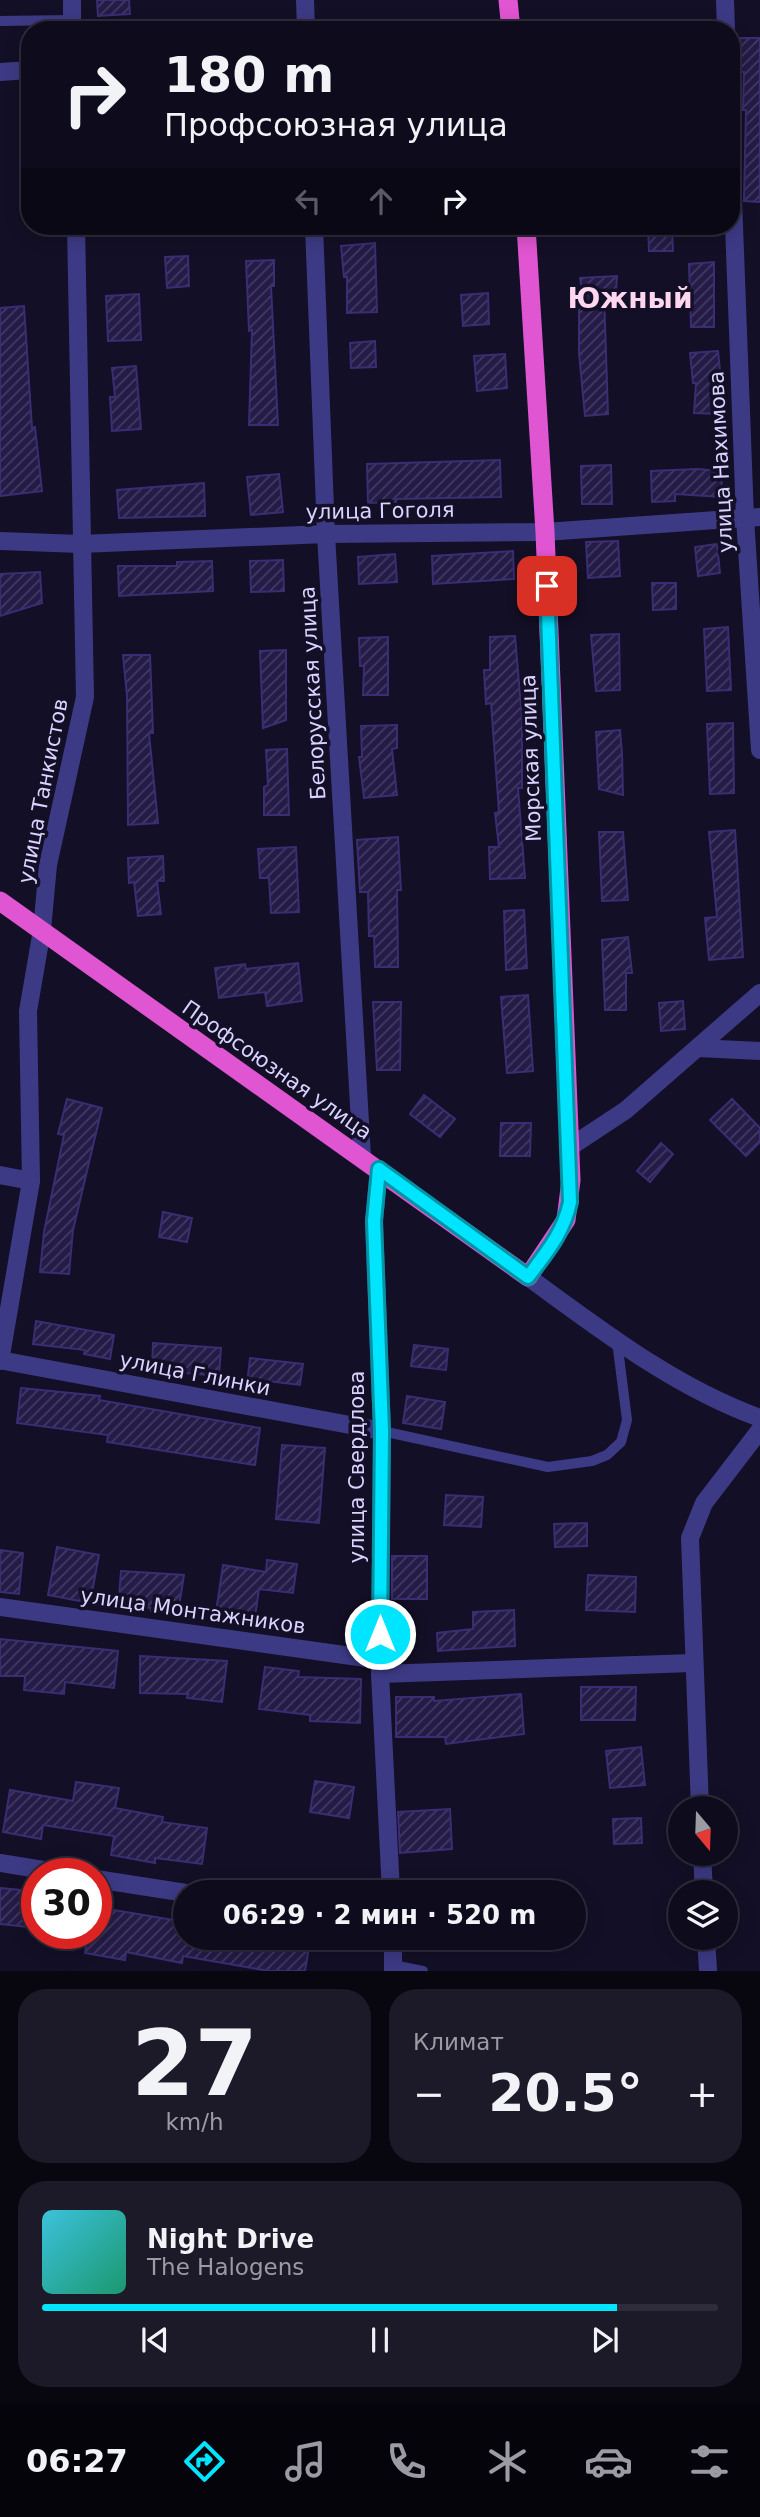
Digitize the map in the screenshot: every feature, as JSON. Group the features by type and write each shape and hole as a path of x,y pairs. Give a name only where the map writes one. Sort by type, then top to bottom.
{"highway":[{"path":"508,0 510,21"},
{"name":"Морская улица","path":"527,235 545,532 571,1180 566,1220 528,1277"},
{"name":"Профсоюзная улица","path":"0,901 528,1277"}],"street":[{"path":"72,0 72,21"},
{"path":"305,0 306,21"},
{"path":"725,0 726,21"},
{"path":"0,72 21,71"},
{"name":"улица Танкистов","path":"0,1361 31,1181 28,1011 42,930 48,864 85,697 76,235"},
{"name":"Белорусская улица","path":"314,235 326,534 370,1163"},
{"name":"улица Нахимова","path":"736,235 752,517 760,750"},
{"name":"улица Гоголя","path":"0,541 80,544 326,534 545,532 752,517"},
{"path":"570,1147 626,1110 760,993"},
{"path":"698,1048 760,1051"},
{"name":"улица Свердлова","path":"370,1163 382,1431 380,1667 390,1880"},
{"path":"0,1175 31,1181"},
{"path":"528,1277 617,1340 716,1402 760,1418"},
{"name":"улица Глинки","path":"0,1361 382,1431"},
{"path":"699,1796 692,1663 690,1538 704,1503 760,1430"},
{"name":"улица Монтажников","path":"0,1607 380,1667 692,1663"},
{"path":"0,1863 21,1866"},
{"path":"112,1881 173,1891"},
{"path":"393,1950 393,1968"},
{"path":"707,1950 708,1971"}],"lane":[{"path":"0,21 21,22"},
{"path":"382,1431 548,1467 592,1461 607,1455 621,1441 626,1420 617,1340"},
{"path":"393,1968 423,1971"}],"building":[{"path":"97,0 129,0 130,14 98,16"},
{"path":"740,38 760,38 760,202 744,201 746,110 743,110 744,72 741,72"},
{"path":"648,235 672,235 673,251 649,251"},
{"path":"375,243 377,312 347,313 347,277 344,277 341,246"},
{"path":"188,256 189,286 167,288 165,257"},
{"path":"274,260 274,286 271,286 278,425 249,425 252,330 249,331 246,261"},
{"path":"714,262 714,327 691,327 689,264"},
{"path":"617,276 616,293 604,293 608,414 585,416 579,353 579,301 584,301 580,278"},
{"path":"488,293 489,324 463,326 461,295"},
{"path":"139,294 141,340 108,341 106,296"},
{"path":"24,306 32,428 35,427 42,491 0,496 0,308"},
{"path":"375,341 376,367 351,368 350,343"},
{"path":"718,351 721,380 718,414 694,413 696,383 693,383 690,353"},
{"path":"505,354 507,388 477,391 474,356"},
{"path":"136,366 141,429 112,431 110,397 115,397 112,368"},
{"path":"500,460 501,497 396,499 396,502 368,503 367,464"},
{"path":"611,465 612,504 582,504 581,466"},
{"path":"651,471 722,471 721,497 675,494 675,501 652,502"},
{"path":"279,474 283,512 251,515 247,477"},
{"path":"204,483 205,516 119,518 117,490"},
{"path":"618,541 620,576 588,578 586,542"},
{"path":"717,544 720,573 698,576 695,547"},
{"path":"513,551 514,579 433,584 432,556"},
{"path":"395,554 397,582 359,584 358,557"},
{"path":"283,560 284,591 251,592 250,561"},
{"path":"212,561 213,591 119,596 118,566 177,566 177,562"},
{"path":"40,572 42,603 0,616 0,574"},
{"path":"652,583 676,583 676,609 653,610"},
{"path":"728,627 731,690 707,691 704,629"},
{"path":"619,634 620,690 596,691 591,635"},
{"path":"515,636 522,718 522,788 518,788 525,878 490,879 489,847 499,847 495,813 499,812 491,703 486,704 484,670 490,670 490,637"},
{"path":"388,637 388,695 363,695 364,666 360,666 359,638"},
{"path":"286,650 286,720 263,728 260,651"},
{"path":"123,655 150,655 153,733 149,733 158,823 128,825 127,696"},
{"path":"733,723 734,793 710,794 707,724"},
{"path":"397,725 397,748 392,749 397,795 364,798 359,757 362,757 361,726"},
{"path":"620,730 623,795 599,789 596,732"},
{"path":"287,749 289,815 264,815 264,787 268,785 266,750"},
{"path":"735,830 743,957 709,960 705,918 717,917 709,832"},
{"path":"599,832 623,832 628,900 602,901"},
{"path":"398,837 401,890 397,890 398,967 375,967 374,936 369,936 368,892 360,892 357,840"},
{"path":"296,847 299,912 271,913 269,878 260,878 258,849"},
{"path":"163,856 164,881 157,881 161,914 138,916 134,882 129,883 128,858"},
{"path":"524,910 527,968 506,970 504,911"},
{"path":"628,937 632,973 626,973 626,1010 605,1010 602,940"},
{"path":"298,963 302,1001 267,1006 265,992 219,998 215,968 245,964 246,969"},
{"path":"528,995 533,1071 507,1073 501,997"},
{"path":"683,1001 685,1029 661,1031 659,1003"},
{"path":"373,1002 401,1002 400,1070 377,1070"},
{"path":"424,1095 455,1119 440,1137 410,1114"},
{"path":"67,1099 102,1108 73,1230 69,1274 40,1272 44,1232 64,1135 58,1134"},
{"path":"732,1099 760,1128 760,1142 746,1156 710,1120"},
{"path":"501,1123 531,1123 530,1156 500,1156"},
{"path":"661,1143 673,1154 650,1182 637,1171"},
{"path":"163,1212 192,1218 187,1242 159,1237"},
{"path":"36,1321 114,1335 110,1359 84,1354 85,1350 33,1344"},
{"path":"153,1343 221,1348 219,1376 152,1370"},
{"path":"414,1345 448,1349 446,1370 411,1366"},
{"path":"250,1358 303,1364 300,1385 267,1381 267,1386 247,1384"},
{"path":"21,1388 100,1396 99,1400 260,1428 255,1465 107,1442 108,1435 17,1423"},
{"path":"407,1396 445,1402 441,1429 403,1423"},
{"path":"282,1445 325,1448 319,1523 276,1519"},
{"path":"446,1495 483,1497 481,1527 444,1525"},
{"path":"587,1523 587,1546 555,1547 554,1524"},
{"path":"57,1547 99,1555 90,1603 48,1595"},
{"path":"0,1550 23,1553 19,1594 0,1592"},
{"path":"392,1556 427,1556 427,1599 392,1599"},
{"path":"267,1560 297,1564 293,1593 259,1589 255,1617 216,1612 223,1565 266,1572"},
{"path":"121,1571 184,1575 178,1613 151,1611 151,1608 141,1607 141,1598 119,1597"},
{"path":"588,1575 636,1577 635,1612 586,1610"},
{"path":"514,1610 515,1646 438,1651 437,1633 473,1629 473,1612"},
{"path":"0,1639 118,1651 114,1688 65,1682 64,1694 24,1690 25,1676 0,1676"},
{"path":"140,1656 227,1661 222,1702 187,1698 188,1694 140,1693"},
{"path":"265,1667 299,1671 298,1677 361,1679 360,1723 310,1721 310,1715 259,1709"},
{"path":"581,1687 636,1687 635,1720 581,1720"},
{"path":"521,1694 524,1734 446,1744 445,1737 396,1737 396,1697 434,1697 434,1701"},
{"path":"641,1747 645,1785 610,1788 606,1751"},
{"path":"315,1781 354,1787 349,1818 310,1812"},
{"path":"76,1782 119,1788 115,1808 163,1817 162,1822 207,1828 202,1864 155,1858 155,1863 111,1855 114,1836 43,1825 41,1839 3,1832 10,1790 73,1801"},
{"path":"450,1809 452,1849 400,1853 398,1812"},
{"path":"641,1818 642,1843 614,1844 613,1819"},
{"path":"0,1888 21,1890 21,1926 0,1924"},
{"path":"112,1910 173,1920 173,1950 308,1950 305,1971 269,1971 183,1956 182,1963 126,1952 125,1960 85,1953 86,1949 112,1949"}],"district":[{"name":"Южный","path":"630,298"}],"route":[{"path":"380,1634 382,1431 374,1221 379,1169 528,1277 558,1236 566,1220 570,1202 547,586"}]}
